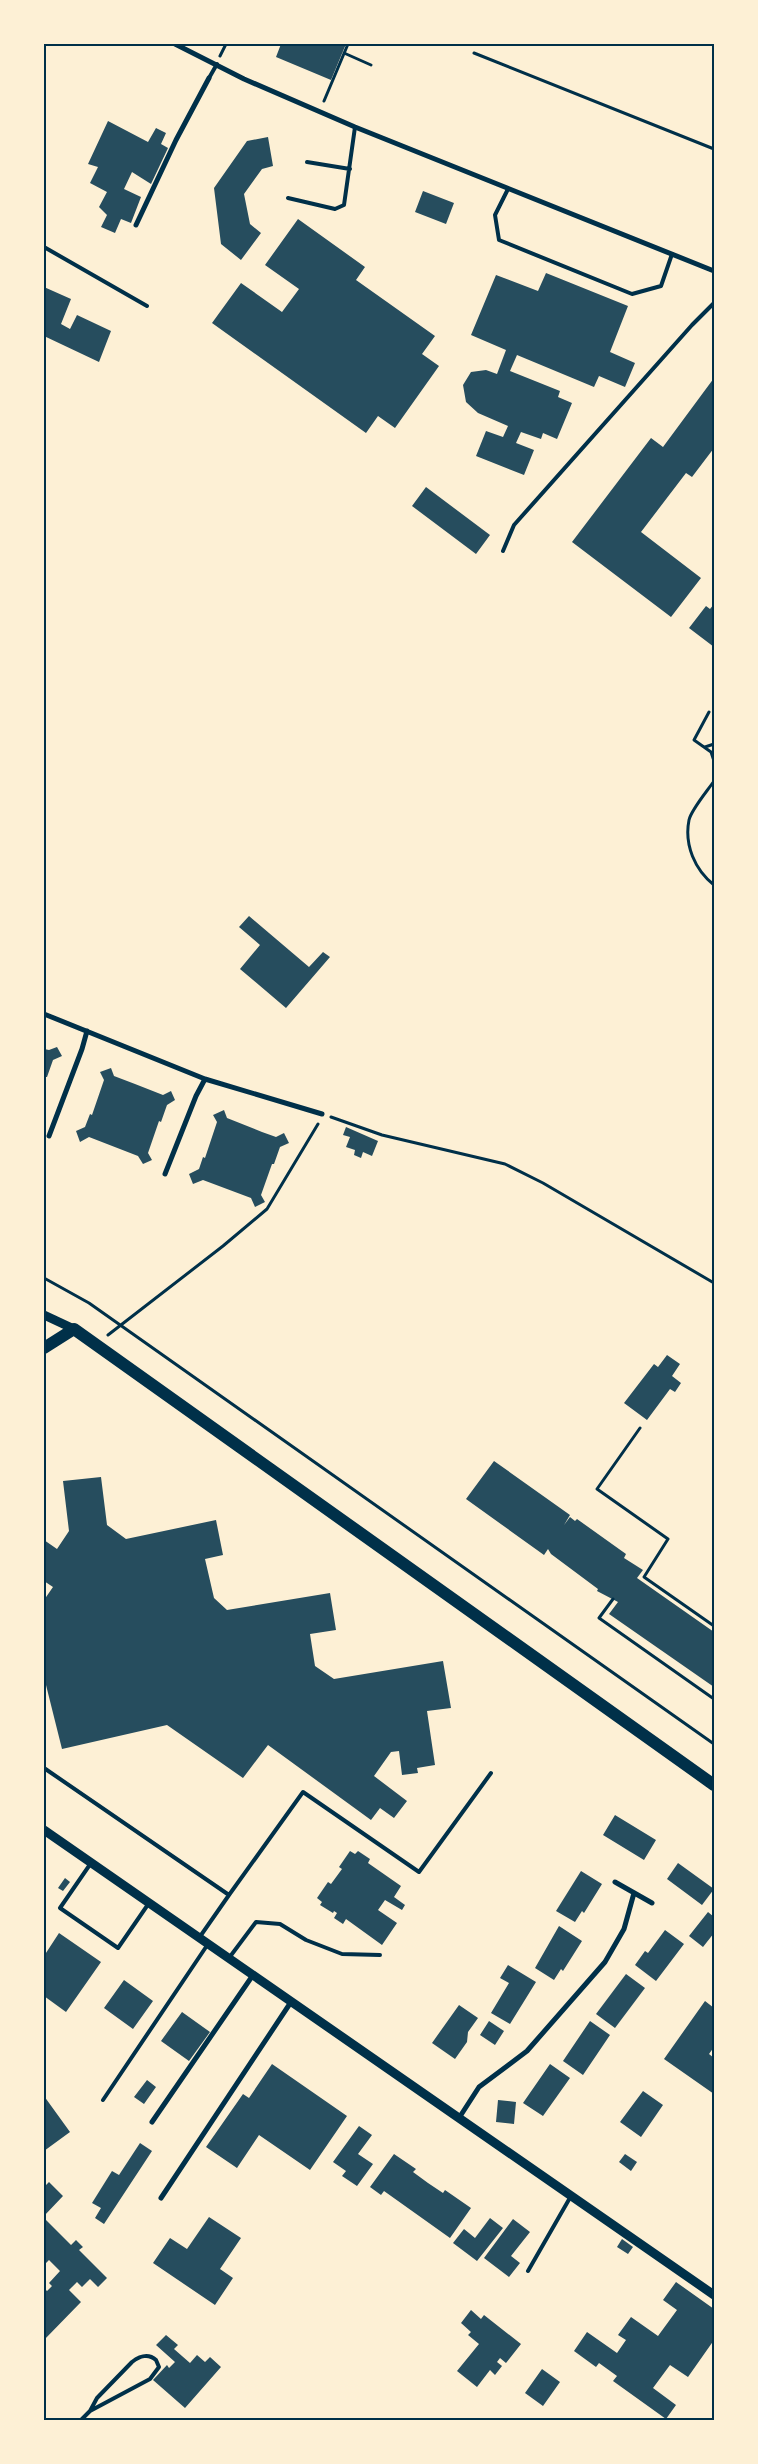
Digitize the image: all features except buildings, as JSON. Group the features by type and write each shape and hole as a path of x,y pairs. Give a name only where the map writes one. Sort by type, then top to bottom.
{"main road":[{"path":"44,1348 74,1329 714,1785"}],"street":[{"path":"175,44 244,79 355,127 714,271"},
{"path":"136,224 176,140 209,78"},
{"path":"44,1014 205,1078 322,1114"},
{"path":"49,1136 87,1031"},
{"path":"165,1174 205,1078"},
{"path":"44,1315 74,1329"},
{"path":"44,1830 714,2295"},
{"path":"615,1882 652,1902"},
{"path":"459,2118 479,2087 527,2051 604,1962 624,1929 634,1892"},
{"path":"152,2122 253,1975"},
{"path":"161,2198 291,2002"}],"lane":[{"path":"209,78 217,64"},
{"path":"288,198 335,209 344,205 355,127"},
{"path":"307,162 350,169"},
{"path":"508,189 495,215 499,240 632,294 661,286 672,254"},
{"path":"44,247 146,306"},
{"path":"503,551 514,526 692,324 714,303"},
{"path":"44,1768 229,1895"},
{"path":"199,1938 303,1792 419,1872 491,1772"},
{"path":"91,1863 60,1908 118,1948 149,1903"},
{"path":"229,1958 256,1922 280,1924 306,1940 342,1954 380,1954"},
{"path":"103,2100 208,1944"},
{"path":"528,2271 571,2196"},
{"path":"81,2420 90,2411 97,2398 132,2362 146,2355 156,2360 159,2367 150,2379 90,2411"}],"path":[{"path":"320,112 348,44"},
{"path":"344,53 371,65"},
{"path":"474,53 714,149"},
{"path":"709,712 694,740 711,752 714,761"},
{"path":"704,747 714,744"},
{"path":"714,781 689,819 690,851 702,875 714,885"},
{"path":"96,1345 223,1246 267,1209 314,1133 322,1114 382,1135 505,1164 543,1183 714,1283"},
{"path":"44,1278 89,1303 714,1744"},
{"path":"640,1428 597,1489 668,1539 644,1577 714,1626"},
{"path":"613,1598 599,1618 714,1699"}]}
